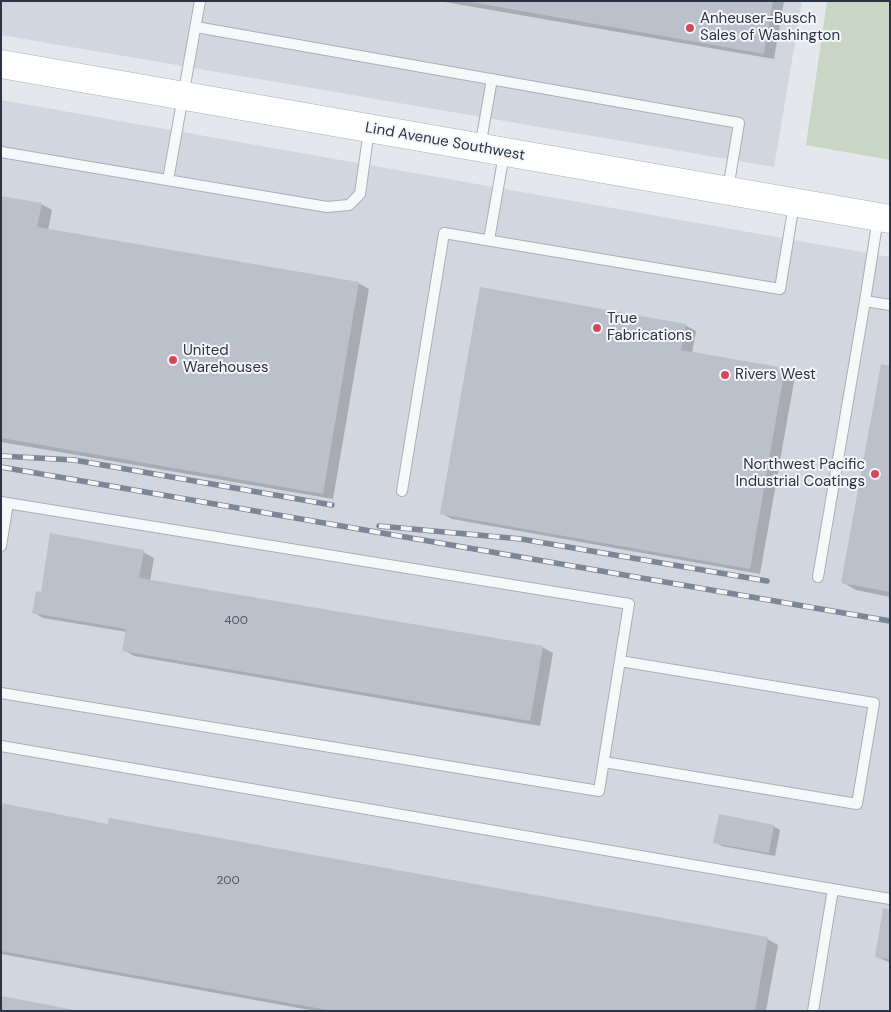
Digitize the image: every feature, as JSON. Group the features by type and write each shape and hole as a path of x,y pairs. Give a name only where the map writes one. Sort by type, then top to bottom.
{"main road":[{"name":"Lind Avenue Southwest","path":"1,64 884,218"}],"lane":[{"path":"168,180 200,1"},
{"path":"196,27 739,123 727,192"},
{"path":"489,240 492,79"},
{"path":"1,152 327,207 349,205 360,194 369,129"},
{"path":"402,491 444,233 780,289 794,203"},
{"path":"818,578 865,301 884,218"},
{"path":"865,301 890,305"},
{"path":"1,546 5,502 629,604 599,791 1,693"},
{"path":"604,762 857,804 874,703 620,661"},
{"path":"1,746 890,899"},
{"path":"814,1011 833,889"}],"shaded area":[{"path":"1,1 802,1 774,167 1,35"},
{"path":"1,100 890,257 890,1011 1,1011"}],"green space":[{"path":"827,1 890,1 890,160 806,145"}],"building":[{"name":"Anheuser-Busch Sales of Washington","path":"465,1 773,1 764,54"},
{"name":"United Warehouses","path":"1,196 42,203 37,227 359,282 323,494 1,438"},
{"path":"480,287 686,324 681,350 785,368 750,569 440,514"},
{"name":"Northwest Pacific Industrial Coatings","path":"881,364 890,366 890,592 841,583"},
{"path":"50,533 144,550 139,578 543,646 530,721 122,651 126,629 32,613 36,591 41,592"},
{"path":"1,803 108,824 109,818 768,937 755,1011 333,1011 1,951"},
{"path":"719,814 774,825 769,853 713,843"},
{"path":"883,908 890,909 890,959 875,957"},
{"path":"1,996 75,1010 75,1011 1,1011"}],"railway":[{"path":"1,456 74,460 332,505"},
{"path":"1,467 890,621"},
{"path":"379,526 521,539 767,581"}],"place":[{"name":"Anheuser-Busch Sales of Washington","path":"690,28"},
{"name":"True Fabrications","path":"597,328"},
{"name":"United Warehouses","path":"173,360"},
{"name":"Rivers West","path":"725,375"},
{"name":"Northwest Pacific Industrial Coatings","path":"875,474"}]}
